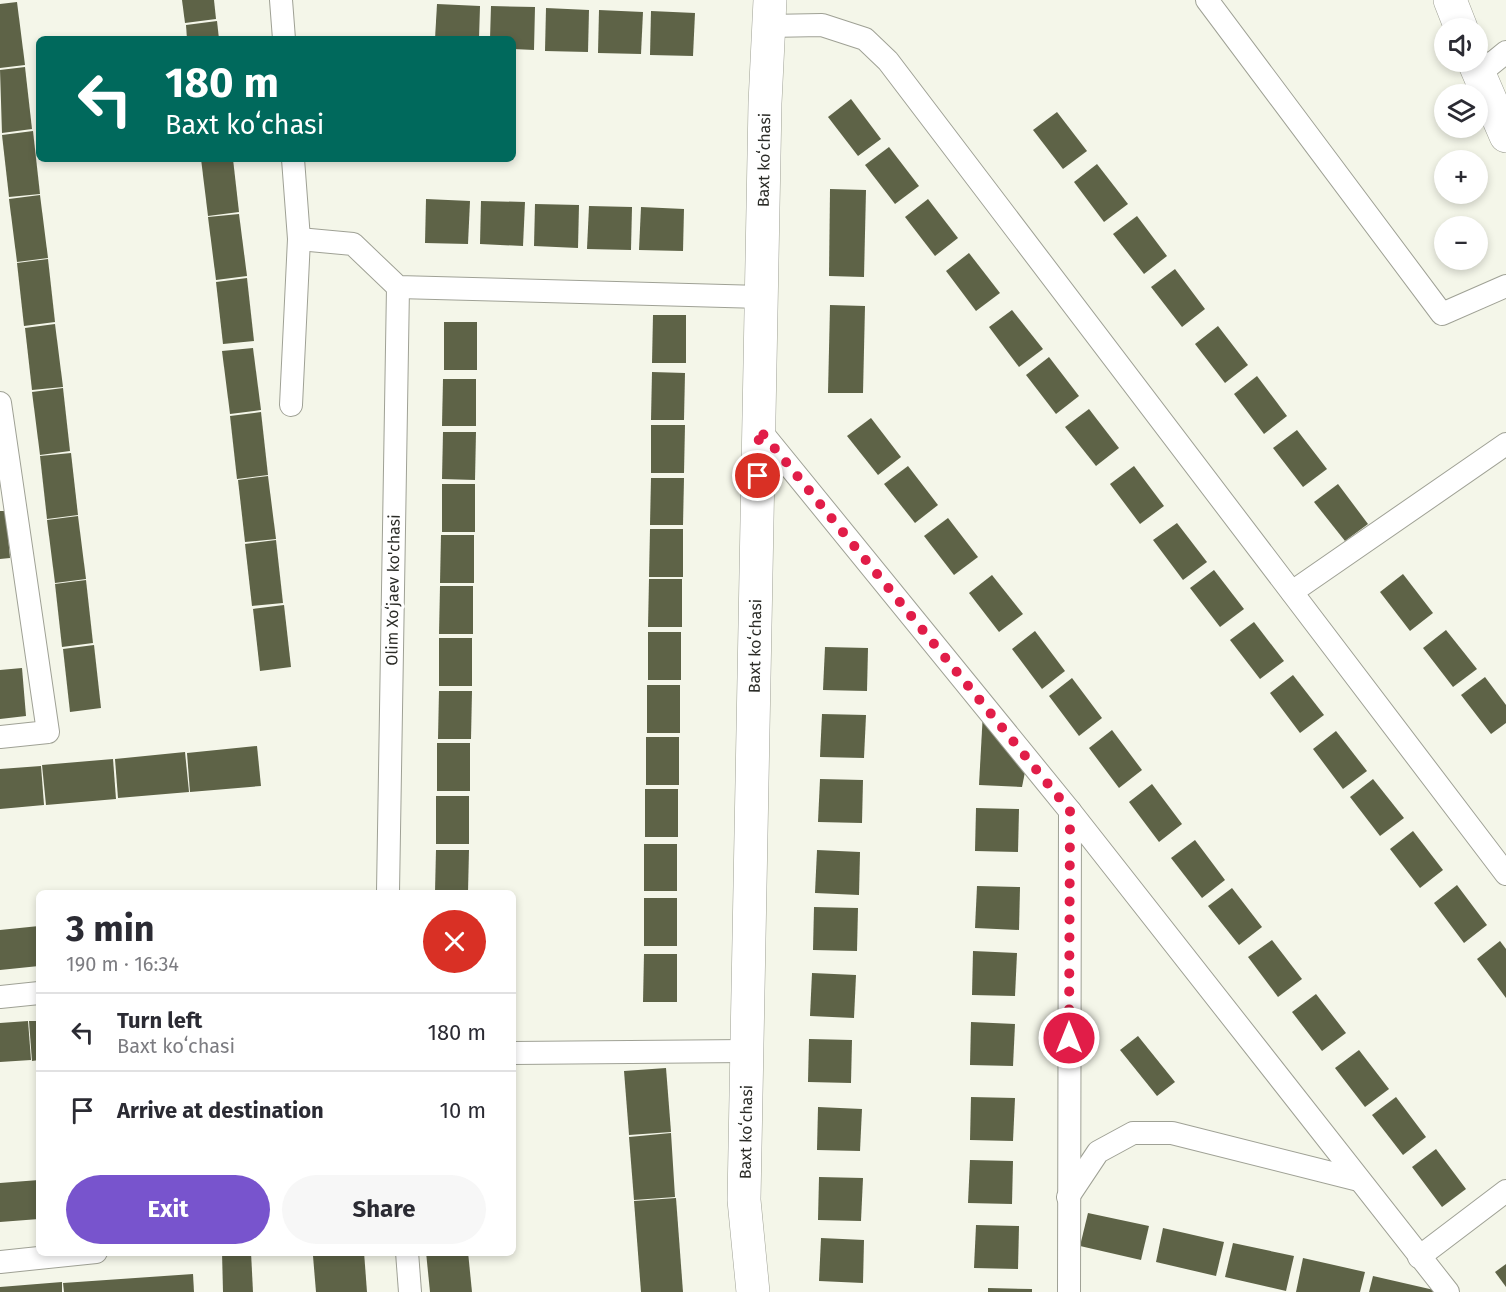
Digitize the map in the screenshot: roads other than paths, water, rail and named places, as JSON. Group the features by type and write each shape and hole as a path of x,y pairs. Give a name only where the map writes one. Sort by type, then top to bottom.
{"main road":[{"path":"1450,0 1457,18"},
{"name":"Baxt koʻchasi","path":"753,1292 744,1200 761,297 769,13"},
{"path":"1478,72 1506,136"}],"street":[{"path":"281,0 284,36"},
{"path":"1207,0 1442,314 1506,286"},
{"path":"769,13 822,25 865,39 888,61 1506,874"},
{"path":"1488,62 1506,52"},
{"path":"291,405 299,239 293,162"},
{"path":"299,239 353,244 398,286 761,297"},
{"name":"Olim Xoʻjaev ko'chasi","path":"388,890 398,286"},
{"path":"0,403 5,478 48,732 0,737"},
{"path":"759,429 1070,811 1448,1292"},
{"path":"1292,592 1506,444"},
{"path":"1069,1292 1070,811"},
{"path":"0,997 36,993"},
{"path":"516,1053 747,1051"},
{"path":"1068,1197 1098,1152 1133,1133 1172,1132 1359,1180"},
{"path":"1419,1257 1506,1191"},
{"path":"0,1262 58,1256"},
{"path":"407,1256 410,1292"}]}
